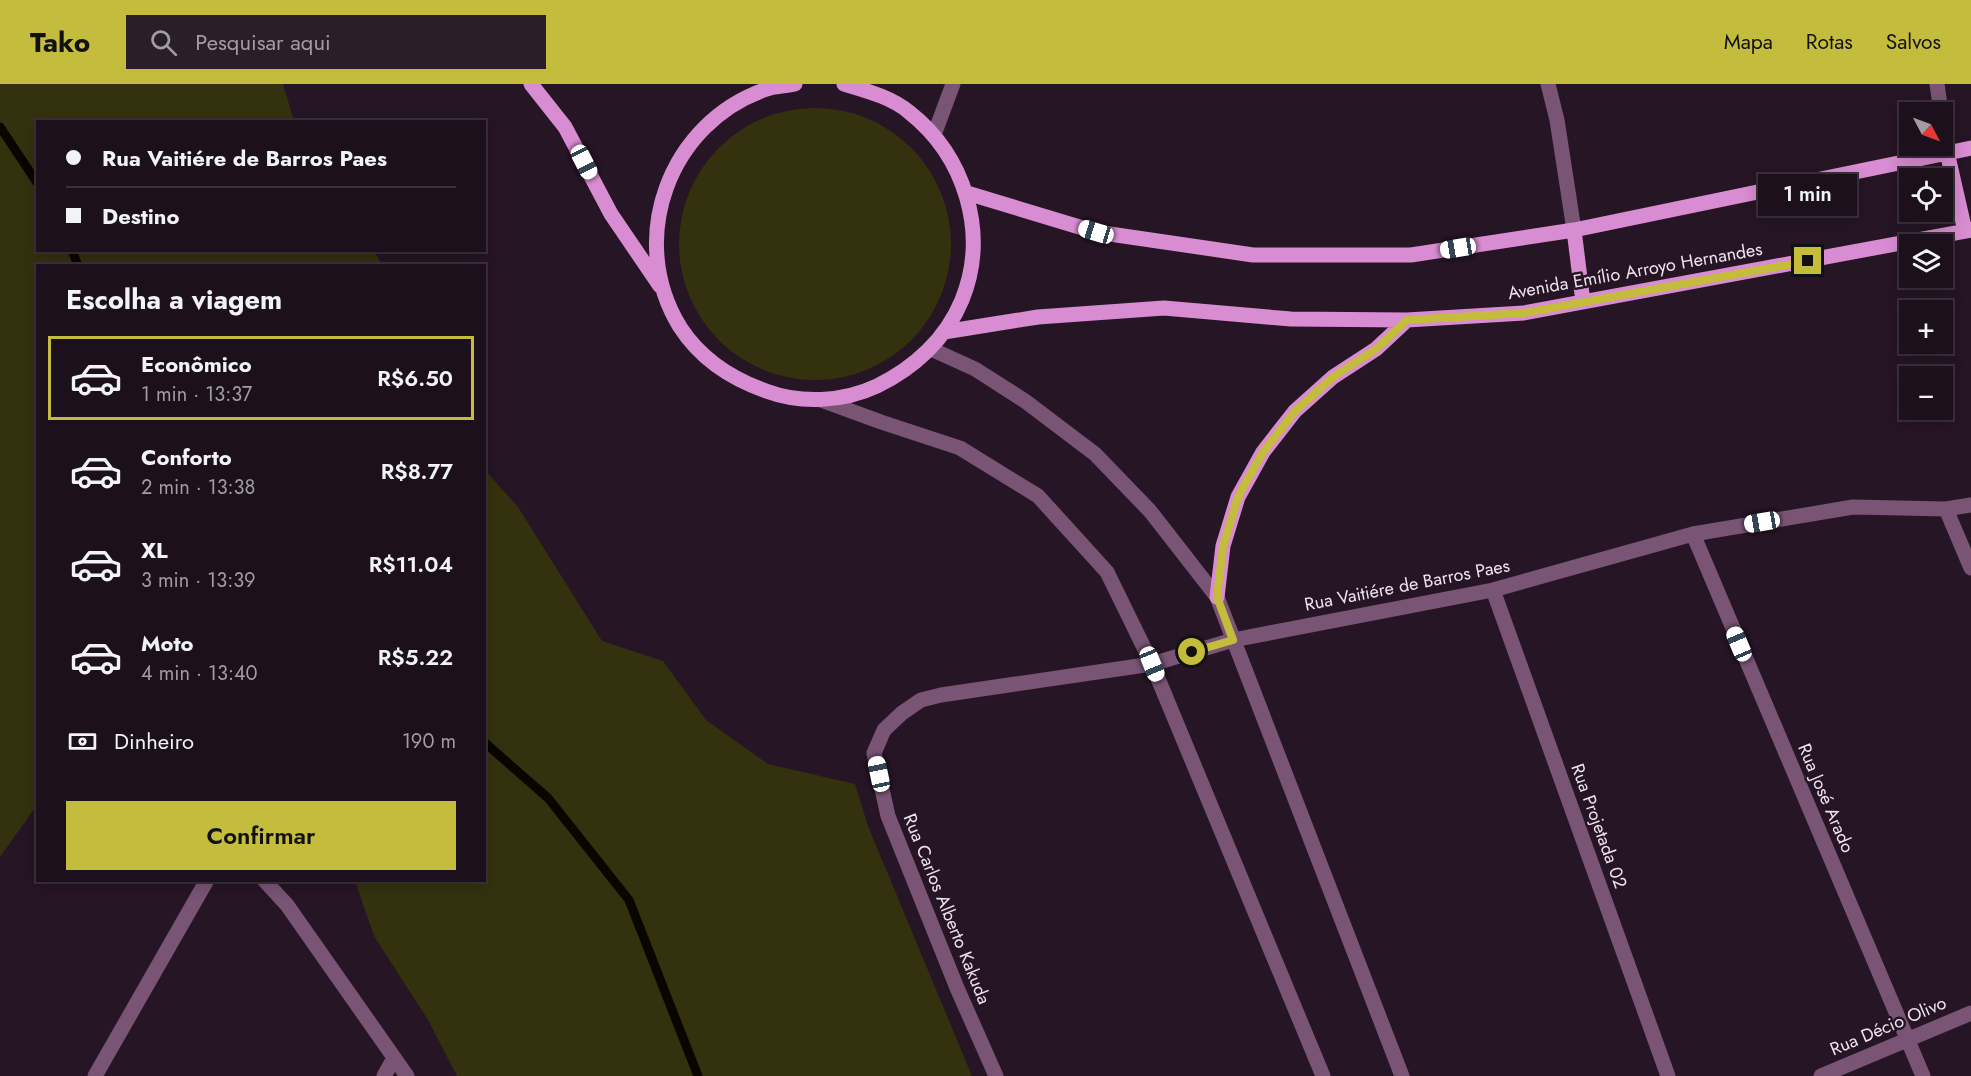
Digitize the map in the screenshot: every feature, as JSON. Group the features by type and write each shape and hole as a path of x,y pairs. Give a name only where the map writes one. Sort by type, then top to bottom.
{"main road":[{"path":"531,84 565,127 611,214 663,290 680,327 707,358 741,382 780,396 821,400 862,393 899,375 931,349 944,332 962,300 972,265 973,229 967,193 954,162 934,135 908,111 877,89 844,84"},
{"path":"663,290 656,248 660,207 674,168 698,133 730,106 767,89 795,84"},
{"path":"1953,151 1971,148"},
{"path":"967,193 1096,232 1253,255 1411,255 1574,230 1928,156"},
{"path":"1948,156 1968,231"},
{"path":"1574,230 1583,302"},
{"name":"Avenida Emílio Arroyo Hernandes","path":"944,332 1038,317 1164,308 1291,319 1407,320 1524,313 1968,231"},
{"path":"1217,597 1223,546 1238,497 1263,452 1302,405 1333,377 1376,349 1407,320"}],"street":[{"path":"934,135 953,84"},
{"path":"1548,84 1557,120 1574,230"},
{"path":"1936,84 1939,102"},
{"path":"931,349 975,369 1015,395 1095,454 1150,511 1217,597 1402,1076"},
{"path":"821,400 960,448 1038,496 1107,572 1152,664 1323,1076"},
{"name":"Rua Vaitiére de Barros Paes","path":"874,753 884,730 902,713 921,700 941,695 1152,664 1233,640 1493,590 1693,534 1853,507 1946,509 1971,505"},
{"path":"1946,509 1971,568"},
{"name":"Rua José Arado","path":"1693,534 1923,1076"},
{"name":"Rua Projetada 02","path":"1493,590 1668,1076"},
{"name":"Rua Carlos Alberto Kakuda","path":"874,753 888,816 957,988 996,1076"},
{"path":"95,1076 206,882"},
{"path":"266,882 287,905 407,1076"},
{"name":"Rua Décio Olivo","path":"1821,1076 1971,1013"},
{"path":"384,1076 394,1058"}],"shaded area":[{"path":"0,84 283,84 294,120 36,120 36,252 375,252 381,264 36,264 36,806 0,857"},
{"path":"802,108 828,108 867,118 891,131 911,148 928,168 941,192 949,217 951,244 949,271 941,296 928,320 911,340 891,357 867,370 842,378 802,380 775,374 751,364 729,349 710,330 695,308 685,284 679,257 679,231 685,204 695,180 710,158 729,139 751,124 775,114"},
{"path":"486,471 518,507 602,641 663,661 706,720 768,764 855,784 868,826 972,1076 457,1076 428,1020 374,936 355,882 486,882"}],"waterway":[{"path":"0,127 36,181"},
{"path":"73,252 77,264"},
{"path":"486,744 548,798 629,900 698,1076"}],"route":[{"path":"1192,652 1233,640 1217,597 1223,546 1238,497 1263,452 1295,411 1333,377 1376,349 1407,320 1524,313 1808,261"}]}
